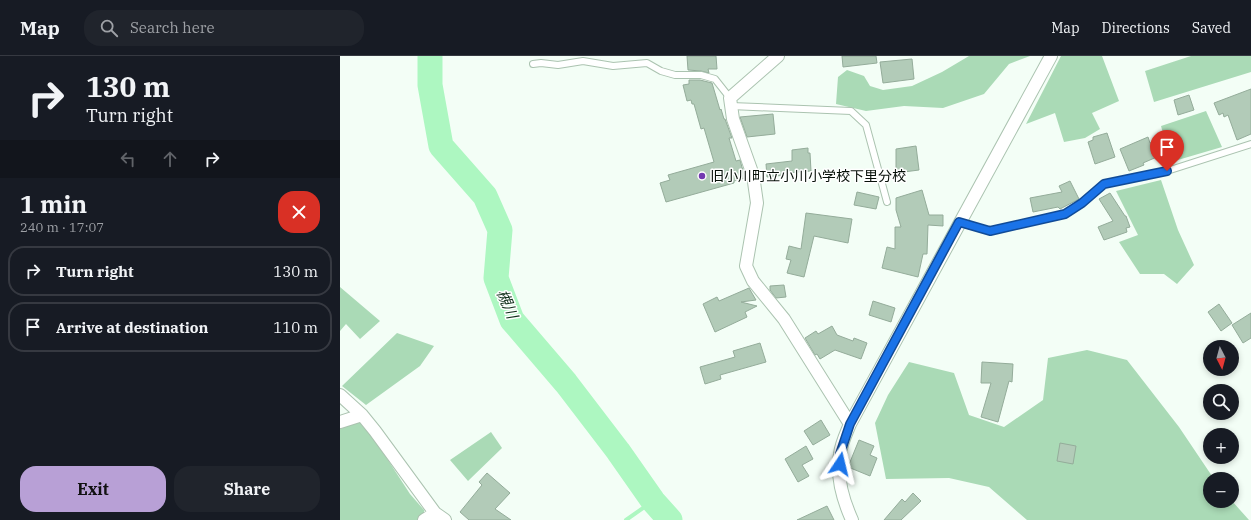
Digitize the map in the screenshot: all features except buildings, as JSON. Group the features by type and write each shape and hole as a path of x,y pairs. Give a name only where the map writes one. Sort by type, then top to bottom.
{"street":[{"path":"778,56 731,102 733,119 753,175 757,203 746,266 753,281 784,319 850,424"},
{"path":"852,520 844,502 839,474 840,454 850,424 1051,56"},
{"path":"340,395 362,415 435,513 445,520"},
{"path":"340,422 362,415"},
{"path":"424,520 435,513"}],"lane":[{"path":"533,64 541,63 558,65 583,61 613,66 647,63 676,76 701,75 715,79 731,102 851,111 866,125 887,202"},
{"path":"959,222 990,231 1065,214 1082,203 1104,184 1167,171 1251,144"}],"green space":[{"path":"969,56 1030,56 1009,64 984,94 943,108 904,106 866,111 836,104 838,77 847,70 864,76 870,86 883,90 912,86 942,72"},
{"path":"1061,56 1102,56 1119,101 1092,113 1100,129 1085,138 1064,142 1055,113 1026,124"},
{"path":"1191,56 1251,56 1251,72 1154,102 1145,71"},
{"path":"1206,111 1222,147 1171,162 1161,126"},
{"path":"1161,180 1178,230 1194,265 1177,284 1164,274 1140,274 1119,242 1138,235 1116,191"},
{"path":"340,287 380,321 360,339 346,324 340,331"},
{"path":"397,333 434,346 420,366 366,405 342,386"},
{"path":"1087,350 1127,360 1179,427 1209,472 1203,472 1203,508 1238,508 1249,520 1027,520 989,487 949,478 886,479 875,423 888,395 909,362 954,373 969,415 1004,427 1043,400 1048,358"},
{"path":"359,422 375,440 410,494 424,510 425,516 418,520 340,520 340,429"},
{"path":"491,432 502,448 468,481 450,460"}],"waterway":[{"name":"槻川","path":"430,56 430,85 441,146 485,196 500,230 496,278 512,320 566,383 618,451 653,501 670,520"},
{"path":"626,520 653,501"}],"place":[{"name":"旧小川町立小川小学校下里分校","path":"702,176"}],"route":[{"path":"840,464 840,454 850,424 925,288 959,222 990,231 1065,214 1082,203 1104,184 1167,171"}]}
